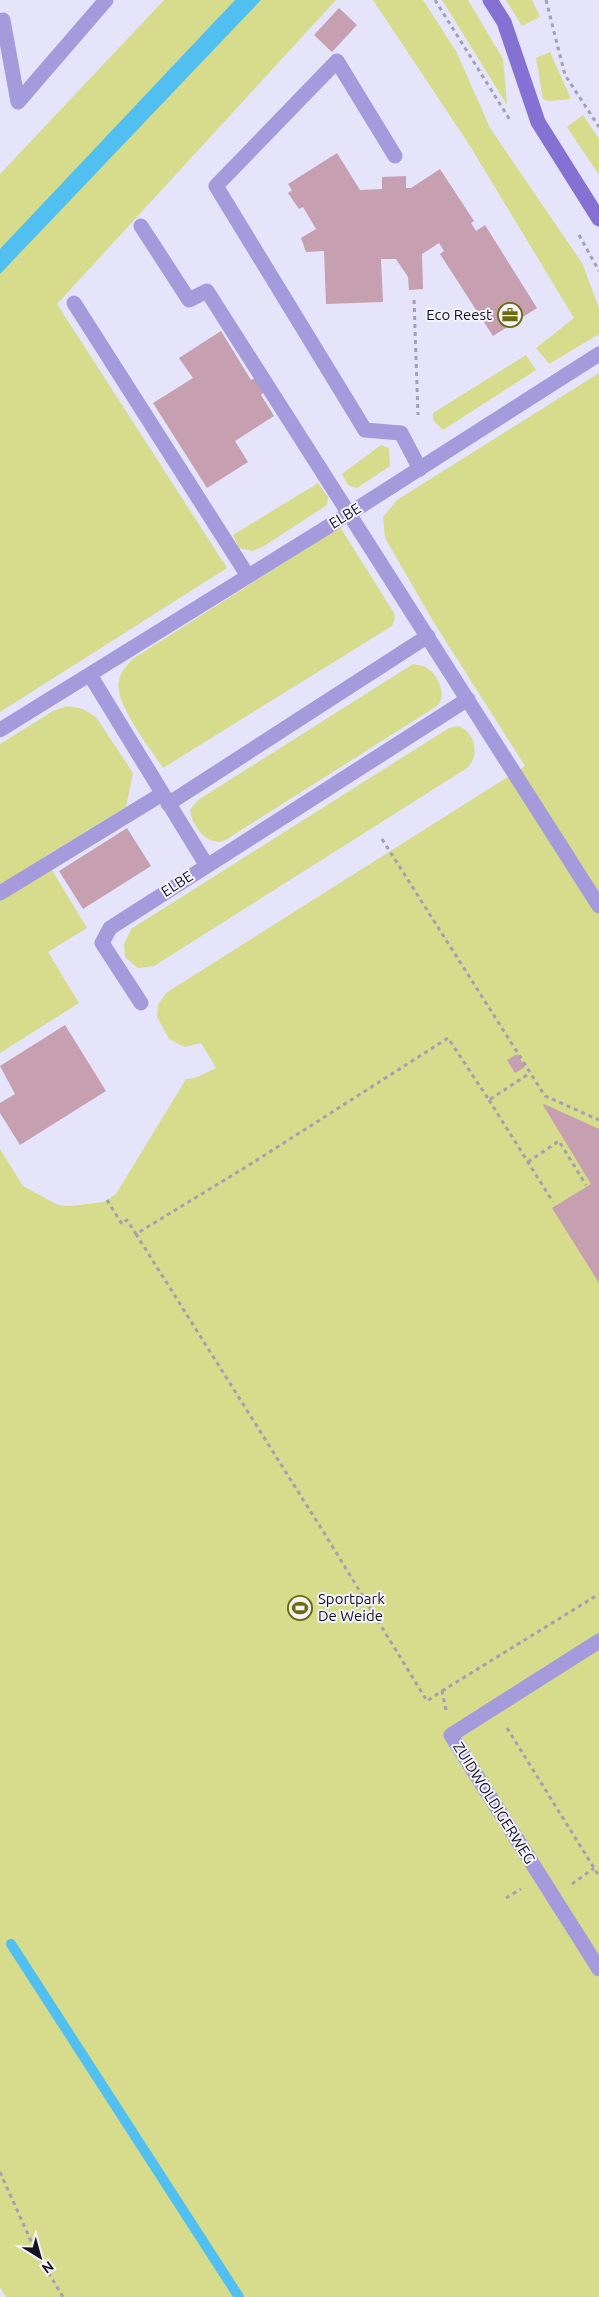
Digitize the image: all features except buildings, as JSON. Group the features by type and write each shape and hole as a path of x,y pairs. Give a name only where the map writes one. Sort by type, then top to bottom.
{"street":[{"path":"0,21 3,20 18,102 106,0"},
{"path":"490,0 504,22 538,122 599,219"},
{"path":"396,156 337,61 216,186 365,430 401,433 420,468"},
{"path":"141,226 190,300 207,291 599,906"},
{"path":"74,303 248,576"},
{"name":"ELBE","path":"0,730 350,513 599,354"},
{"path":"0,894 165,799 428,636"},
{"name":"ELBE","path":"90,675 207,866 110,928 102,943 141,1003"},
{"path":"207,866 468,699"},
{"name":"ZUIDWOLDIGERWEG","path":"599,1641 451,1735 599,1969"}],"path":[{"path":"546,0 565,75 599,128"},
{"path":"414,300 418,419"},
{"path":"382,839 545,1096 599,1120"},
{"path":"136,1234 254,1162 448,1038 553,1202"},
{"path":"489,1100 530,1073"},
{"path":"528,1162 559,1141 586,1185"},
{"path":"107,1200 122,1224 128,1220 427,1701 599,1594"},
{"path":"442,1691 451,1735"},
{"path":"495,1707 599,1876"},
{"path":"0,2172 35,2250 63,2297"}],"green space":[{"path":"164,0 336,0 57,304 227,568 0,712 0,174"},
{"path":"373,0 423,0 456,51 490,128 582,263 599,308 599,334 549,364 536,348 574,318 470,146"},
{"path":"442,0 468,0 503,59 507,105"},
{"path":"506,0 532,0 540,17 522,26"},
{"path":"550,52 571,99 548,101 543,99 536,58"},
{"path":"583,115 599,139 599,175 567,127"},
{"path":"526,355 536,370 443,430 433,420 433,413"},
{"name":"Sportpark De Weide","path":"599,373 599,2297 6,2297 0,2287 0,1149 23,1186 58,1205 70,1206 104,1202 116,1194 186,1079 195,1078 216,1068 201,1043 185,1047 169,1039 157,1017 158,1005 166,993 525,766 433,621 385,538 383,517 397,500"},
{"path":"381,445 389,448 390,466 357,488 348,485 342,474"},
{"path":"318,483 328,497 327,505 264,546 253,551 239,548 233,535"},
{"path":"340,527 394,613 395,618 392,626 163,768 134,725 122,700 119,680 125,668 134,658"},
{"path":"413,664 426,667 438,680 442,697 437,706 224,841 212,841 206,838 197,828 190,810 198,800"},
{"path":"67,706 83,709 96,717 133,773 126,807 44,857 87,928 48,952 79,1003 0,1053 0,744 53,711"},
{"path":"458,726 469,733 474,745 474,757 467,768 154,966 138,968 125,957 124,944 131,929 449,728"}],"water":[{"path":"235,0 261,0 0,274 0,249"}],"waterway":[{"path":"11,1944 239,2297"}],"place":[{"name":"Eco Reest","path":"510,315"},
{"name":"Sportpark De Weide","path":"300,1608"}]}
